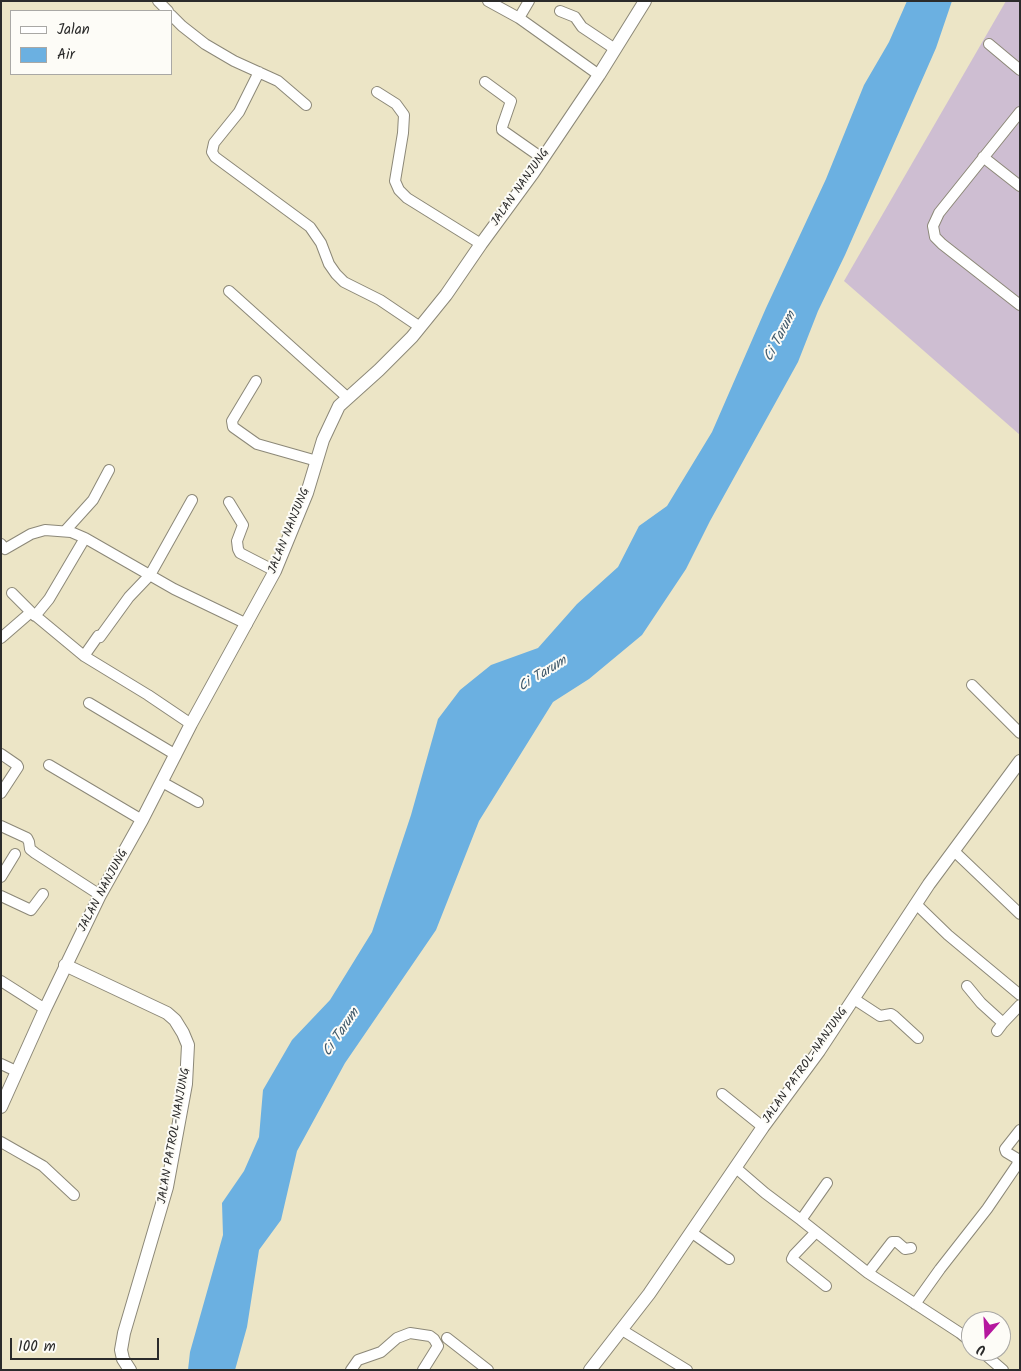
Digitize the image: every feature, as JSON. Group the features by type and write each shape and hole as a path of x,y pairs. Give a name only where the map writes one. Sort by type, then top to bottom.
{"main road":[{"name":"JALAN NANJUNG","path":"1,1107 44,1009 100,895 275,571 304,502 323,440 339,406 379,370 420,327 446,295 599,75 645,1"},
{"name":"JALAN PATROL-NANJUNG","path":"590,1370 649,1294 763,1128 819,1051 929,884 1020,761"},
{"name":"JALAN PATROL-NANJUNG","path":"65,965 167,1013 175,1020 188,1045 186,1084 167,1187 124,1333 123,1359 130,1370"}],"street":[{"path":"158,1 167,10"},
{"path":"488,1 519,18 599,75"},
{"path":"519,18 529,1"},
{"path":"560,11 575,17 582,27 615,49"},
{"path":"172,16 205,44 234,62 278,81 306,106"},
{"path":"989,44 1020,70"},
{"path":"260,72 240,112 214,143 212,152 215,157 310,227 321,243 329,264 344,282 380,300 420,327"},
{"path":"485,82 512,101 501,129 542,158"},
{"path":"377,92 396,104 404,115 404,127 395,181 399,190 407,198 481,244"},
{"path":"1020,112 939,213 933,226 935,236 942,244 1020,305"},
{"path":"984,157 1020,186"},
{"path":"229,291 348,398"},
{"path":"256,381 232,421 233,428 257,444 317,461"},
{"path":"65,531 93,500 109,470"},
{"path":"84,656 129,597 150,575 192,500"},
{"path":"230,502 242,525 237,541 238,550 240,553 275,571"},
{"path":"2,548 31,534 45,530 71,532 85,538 174,589 246,624"},
{"path":"1,638 33,614 49,599 85,538"},
{"path":"12,594 84,656 191,724"},
{"path":"972,685 1020,733"},
{"path":"88,703 176,755"},
{"path":"1,754 17,764 18,767 1,793"},
{"path":"49,766 142,820"},
{"path":"162,782 198,802"},
{"path":"1,826 27,838 30,849 35,853 100,895"},
{"path":"954,851 1020,914"},
{"path":"1,877 15,854"},
{"path":"1,896 31,910 43,894"},
{"path":"916,904 948,935 1020,995"},
{"path":"1,981 44,1009"},
{"path":"967,986 1000,1027 1020,1005"},
{"path":"854,999 880,1016 891,1014 918,1038"},
{"path":"1,1064 16,1071"},
{"path":"722,1094 763,1128"},
{"path":"915,1304 987,1209 1017,1165 1018,1161 1016,1158 1006,1152 1005,1149 1020,1130"},
{"path":"1,1142 43,1166 74,1196"},
{"path":"736,1168 765,1193 868,1273 961,1334"},
{"path":"801,1220 827,1183"},
{"path":"691,1232 729,1259"},
{"path":"816,1232 794,1254 792,1259 826,1286"},
{"path":"868,1273 892,1242 897,1242 905,1249 911,1248"},
{"path":"622,1330 687,1370"},
{"path":"351,1370 358,1360 381,1352 397,1338 410,1333 430,1336 438,1346 423,1370"},
{"path":"447,1338 488,1370"},
{"path":"993,1361 1003,1370"}],"shaded area":[{"path":"1006,1 1020,1 1020,435 844,281"}],"water":[{"name":"Ci Tarum","path":"907,1 952,1 936,48 845,255 818,311 798,362 710,521 686,569 642,635 589,679 553,702 479,821 436,930 345,1063 297,1151 281,1220 259,1250 247,1327 235,1370 188,1370 190,1352 223,1235 222,1203 244,1171 259,1137 263,1090 292,1040 330,1000 372,932 411,815 438,719 460,690 491,665 538,648 577,604 618,567 639,526 667,506 712,432 766,308 826,179 864,85 889,42"}]}
